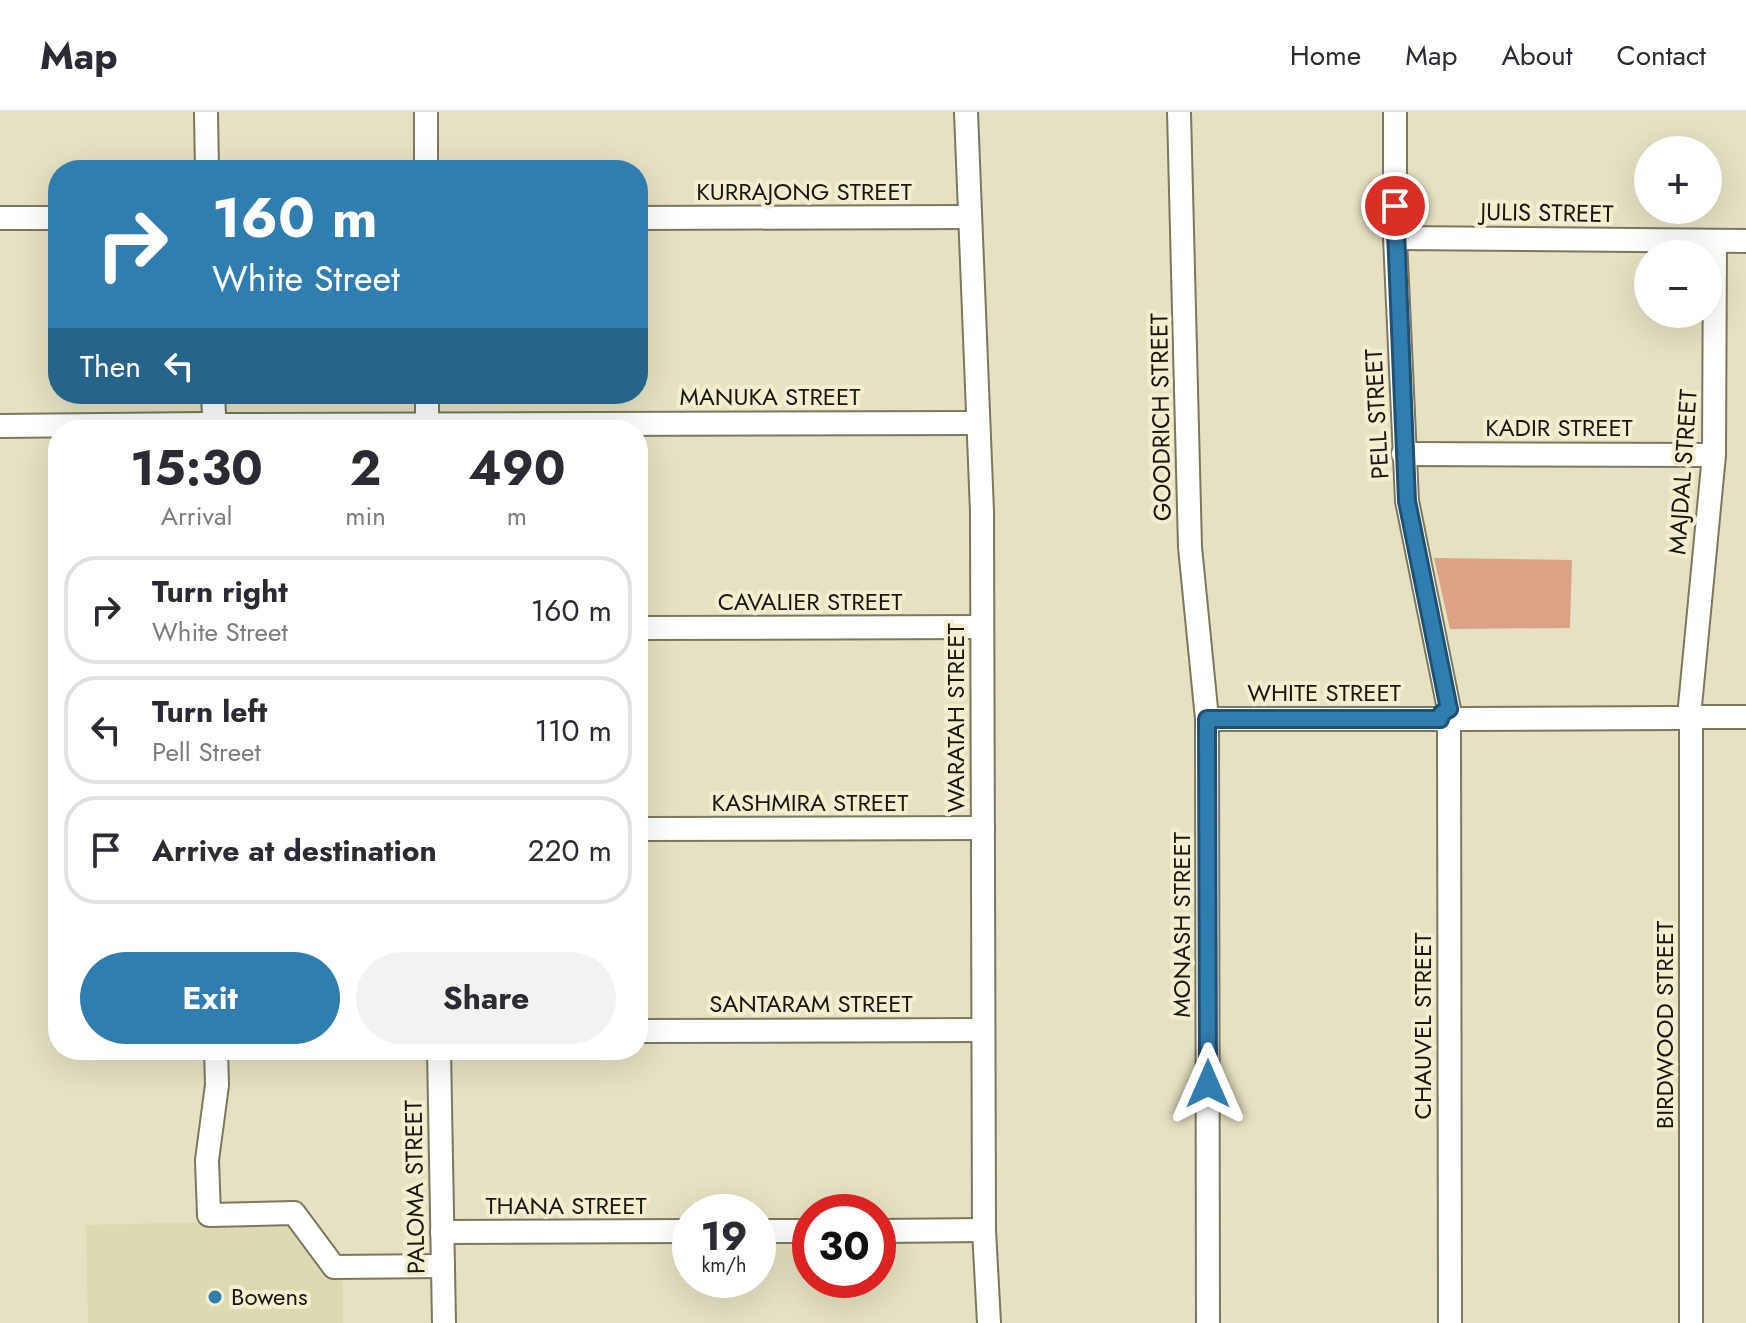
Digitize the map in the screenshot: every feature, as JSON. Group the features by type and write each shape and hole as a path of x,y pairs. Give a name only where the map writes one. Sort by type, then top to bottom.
{"street":[{"path":"206,112 207,160"},
{"path":"426,112 426,160"},
{"name":"WARATAH STREET","path":"966,112 982,627 984,1230 989,1323"},
{"name":"GOODRICH STREET","path":"1179,112 1190,547 1207,719"},
{"name":"PELL STREET","path":"1395,112 1395,238 1407,501 1450,719"},
{"name":"KURRAJONG STREET","path":"648,218 970,217"},
{"path":"0,218 48,218"},
{"name":"JULIS STREET","path":"1395,238 1634,240"},
{"name":"JULIS STREET","path":"1722,241 1746,241"},
{"name":"MAJDAL STREET","path":"1690,717 1714,455 1715,328"},
{"name":"MANUKA STREET","path":"648,425 978,423"},
{"name":"MANUKA STREET","path":"0,426 48,425"},
{"name":"KADIR STREET","path":"1403,454 1714,455"},
{"name":"CAVALIER STREET","path":"648,628 982,627"},
{"name":"BIRDWOOD STREET","path":"1690,717 1691,1323"},
{"name":"WHITE STREET","path":"1207,719 1746,717"},
{"name":"MONASH STREET","path":"1207,719 1208,1323"},
{"name":"CHAUVEL STREET","path":"1450,719 1450,1323"},
{"name":"KASHMIRA STREET","path":"648,829 983,828"},
{"name":"SANTARAM STREET","path":"648,1031 983,1030"},
{"path":"216,1060 217,1085 207,1160 209,1215 294,1213 334,1267 443,1266"},
{"name":"PALOMA STREET","path":"439,1060 444,1323"},
{"path":"896,1231 984,1230"},
{"name":"THANA STREET","path":"442,1232 672,1231"}],"shaded area":[{"path":"1434,558 1572,560 1570,628 1450,629"},
{"name":"Bowens","path":"291,1220 342,1270 343,1323 88,1323 86,1225"}],"place":[{"name":"Bowens","path":"215,1297"}],"route":[{"path":"1208,1084 1207,719 1440,719 1442,713 1449,709 1407,501 1395,206"}]}
